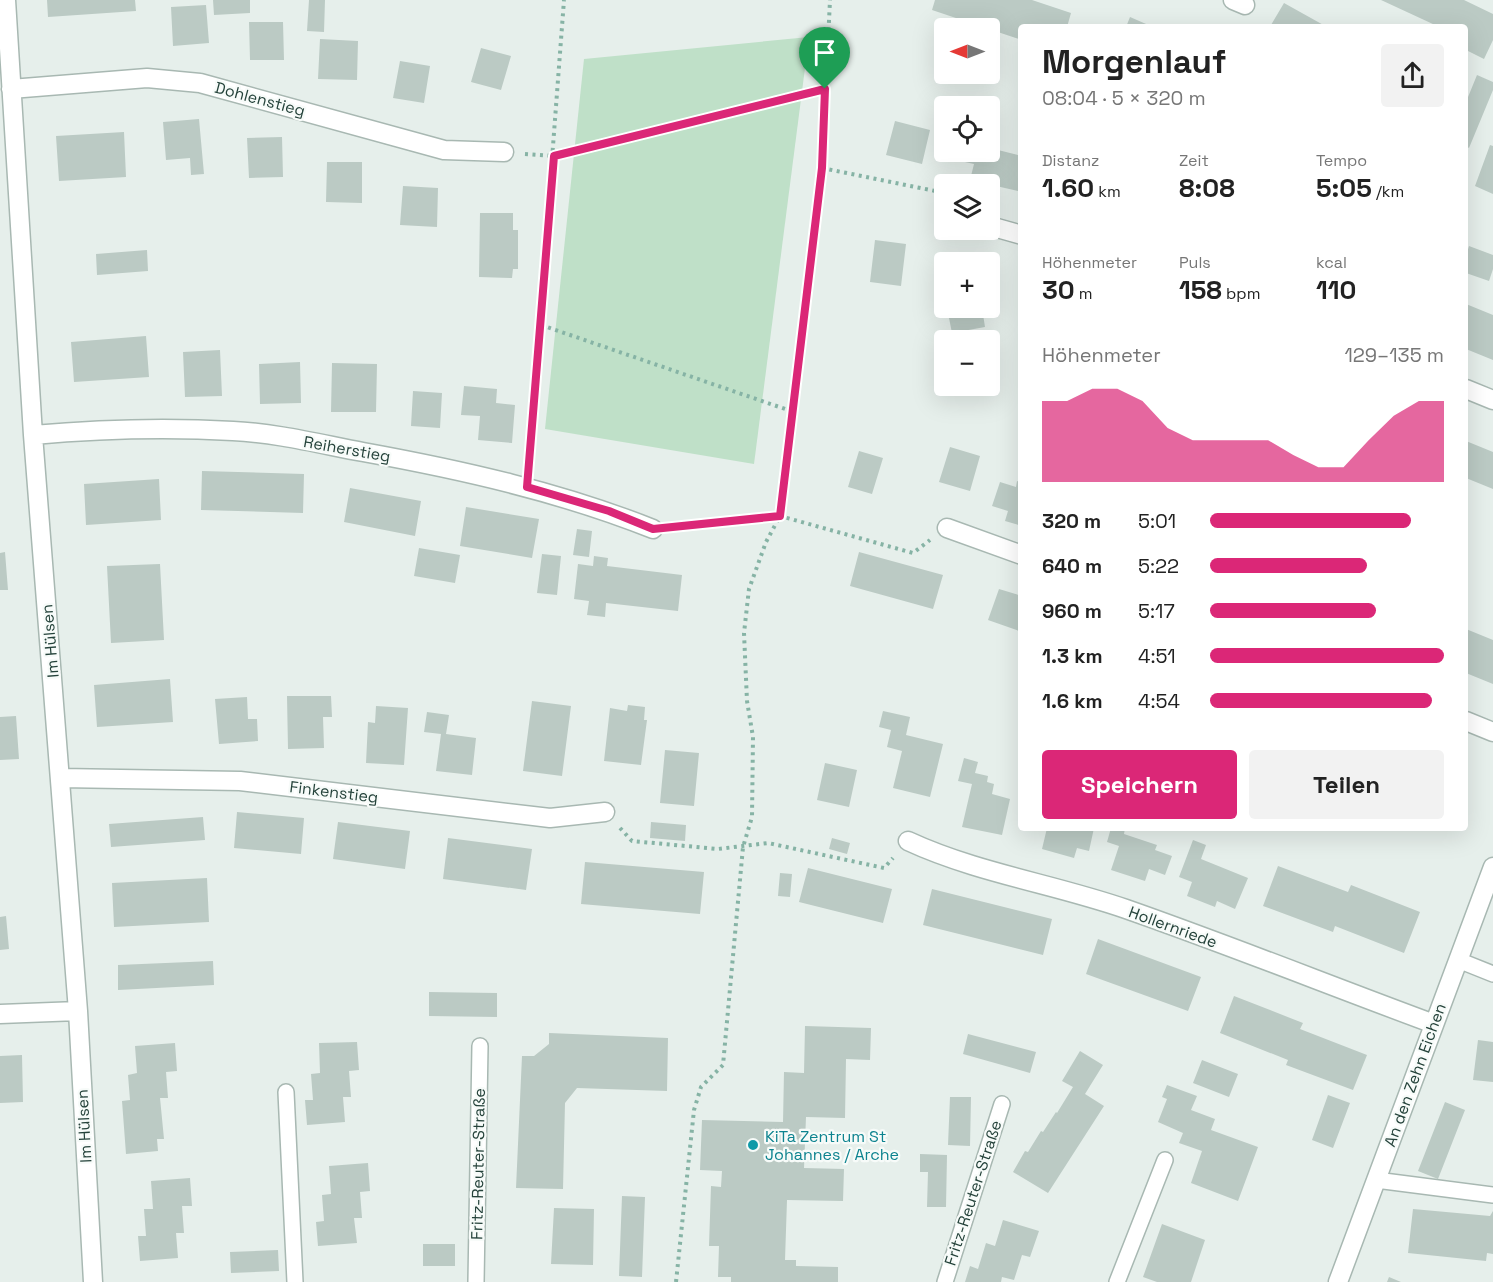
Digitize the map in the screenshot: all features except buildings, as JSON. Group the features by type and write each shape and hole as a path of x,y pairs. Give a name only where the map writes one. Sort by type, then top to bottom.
{"street":[{"name":"Im Hülsen","path":"4,9 33,435 78,1011 93,1282"},
{"name":"Dohlenstieg","path":"11,88 147,78 200,83 444,150 504,152"},
{"path":"1000,229 1018,234"},
{"path":"1468,390 1493,400"},
{"name":"Reiherstieg","path":"33,435 109,429 236,431 431,464 527,487 609,511 653,529"},
{"path":"946,528 1018,554"},
{"path":"1468,722 1493,732"},
{"name":"Finkenstieg","path":"61,778 240,781 550,818 605,813"},
{"name":"Hollernriede","path":"908,841 943,858 1069,891 1126,909 1434,1024"},
{"name":"An den Zehn Eichen","path":"1338,1282 1493,867"},
{"path":"0,1014 78,1011"}],"lane":[{"path":"1458,960 1493,974"},
{"name":"Fritz-Reuter-Straße","path":"476,1282 480,1046"},
{"path":"286,1092 295,1282"},
{"name":"Fritz-Reuter-Straße","path":"945,1282 1002,1104"},
{"path":"1117,1282 1165,1160"},
{"path":"1376,1180 1493,1195"}],"path":[{"path":"527,487 554,156 564,0"},
{"path":"676,1282 694,1110 701,1088 723,1065 743,847 752,817 753,737 747,701 744,633 749,589 766,542 780,516 822,168 830,0"},
{"path":"504,152 554,156 825,89"},
{"path":"822,168 934,191"},
{"path":"541,325 792,411"},
{"path":"653,529 780,516 913,553 946,528"},
{"path":"605,813 632,841 718,849 768,843 884,868 908,841"}],"green space":[{"path":"809,37 754,464 545,429 584,59"}],"place":[{"name":"KiTa Zentrum St Johannes / Arche","path":"753,1145"}],"route":[{"path":"825,89 822,168 780,516 653,529 609,511 527,487 554,156 825,89"}]}
